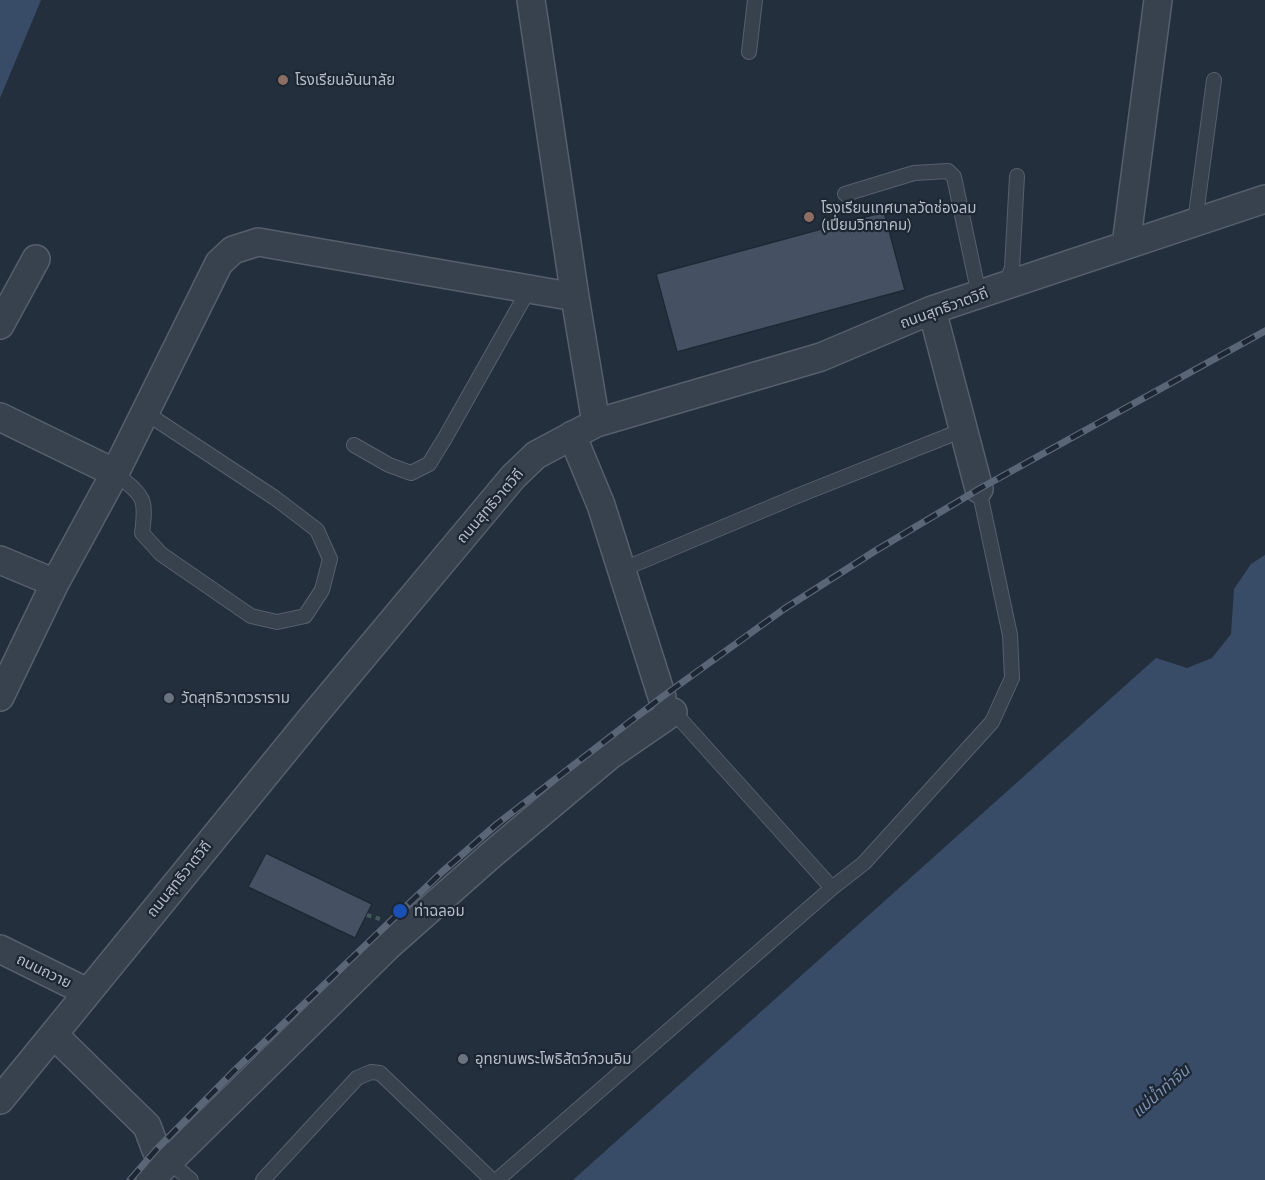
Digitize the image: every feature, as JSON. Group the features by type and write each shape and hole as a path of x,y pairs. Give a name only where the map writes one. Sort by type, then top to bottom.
{"street":[{"path":"54,1035 147,1126 158,1164 387,947 491,855 668,705 601,505 584,429 575,297 531,0"},
{"path":"1126,245 1158,0"},
{"name":"ถนนสุทธิวาตวิถี","path":"0,1100 314,715 513,477 536,455 584,429 821,357 933,310 1265,199"},
{"path":"0,697 55,583 115,473 219,263 233,250 258,242 575,297"},
{"path":"0,325 36,259"},
{"path":"933,310 979,489"},
{"path":"0,417 115,473"},
{"path":"0,560 55,583"},
{"name":"ถนนถวาย","path":"0,950 87,992"}],"lane":[{"path":"749,52 755,0"},
{"path":"1195,222 1214,80"},
{"path":"845,194 915,173 948,171 954,177 978,295"},
{"path":"1005,286 1012,268 1017,176"},
{"path":"354,445 389,465 411,473 429,464 529,289"},
{"path":"115,473 139,493 144,504 142,533 161,554 250,616 277,622 305,616 322,590 330,559 317,530 275,498 146,412"},
{"path":"621,570 797,496 963,430"},
{"path":"263,1180 357,1078 371,1072 380,1073 495,1180 832,888 864,863 992,722 1012,678 1010,635 979,489"},
{"path":"668,705 832,888"},
{"path":"158,1164 191,1180"}],"water":[{"path":"0,0 41,0 0,98"},
{"name":"แม่น้ำท่าจีน","path":"1265,555 1265,1180 573,1180 1156,658 1187,668 1212,658 1231,634 1234,589 1251,564"}],"building":[{"path":"884,212 905,290 677,352 656,274"},
{"path":"266,853 372,904 355,938 248,887"}],"railway":[{"path":"130,1180 156,1150 237,1068 442,872 497,824 662,697 784,609 875,551 979,489 1265,331"}],"place":[{"name":"โรงเรียนอันนาลัย","path":"283,80"},
{"name":"โรงเรียนเทศบาลวัดช่องลม (เปี่ยมวิทยาคม)","path":"809,217"},
{"name":"วัดสุทธิวาตวราราม","path":"169,698"},
{"name":"ท่าฉลอม","path":"400,911"},
{"name":"อุทยานพระโพธิสัตว์กวนอิม","path":"463,1059"}]}
